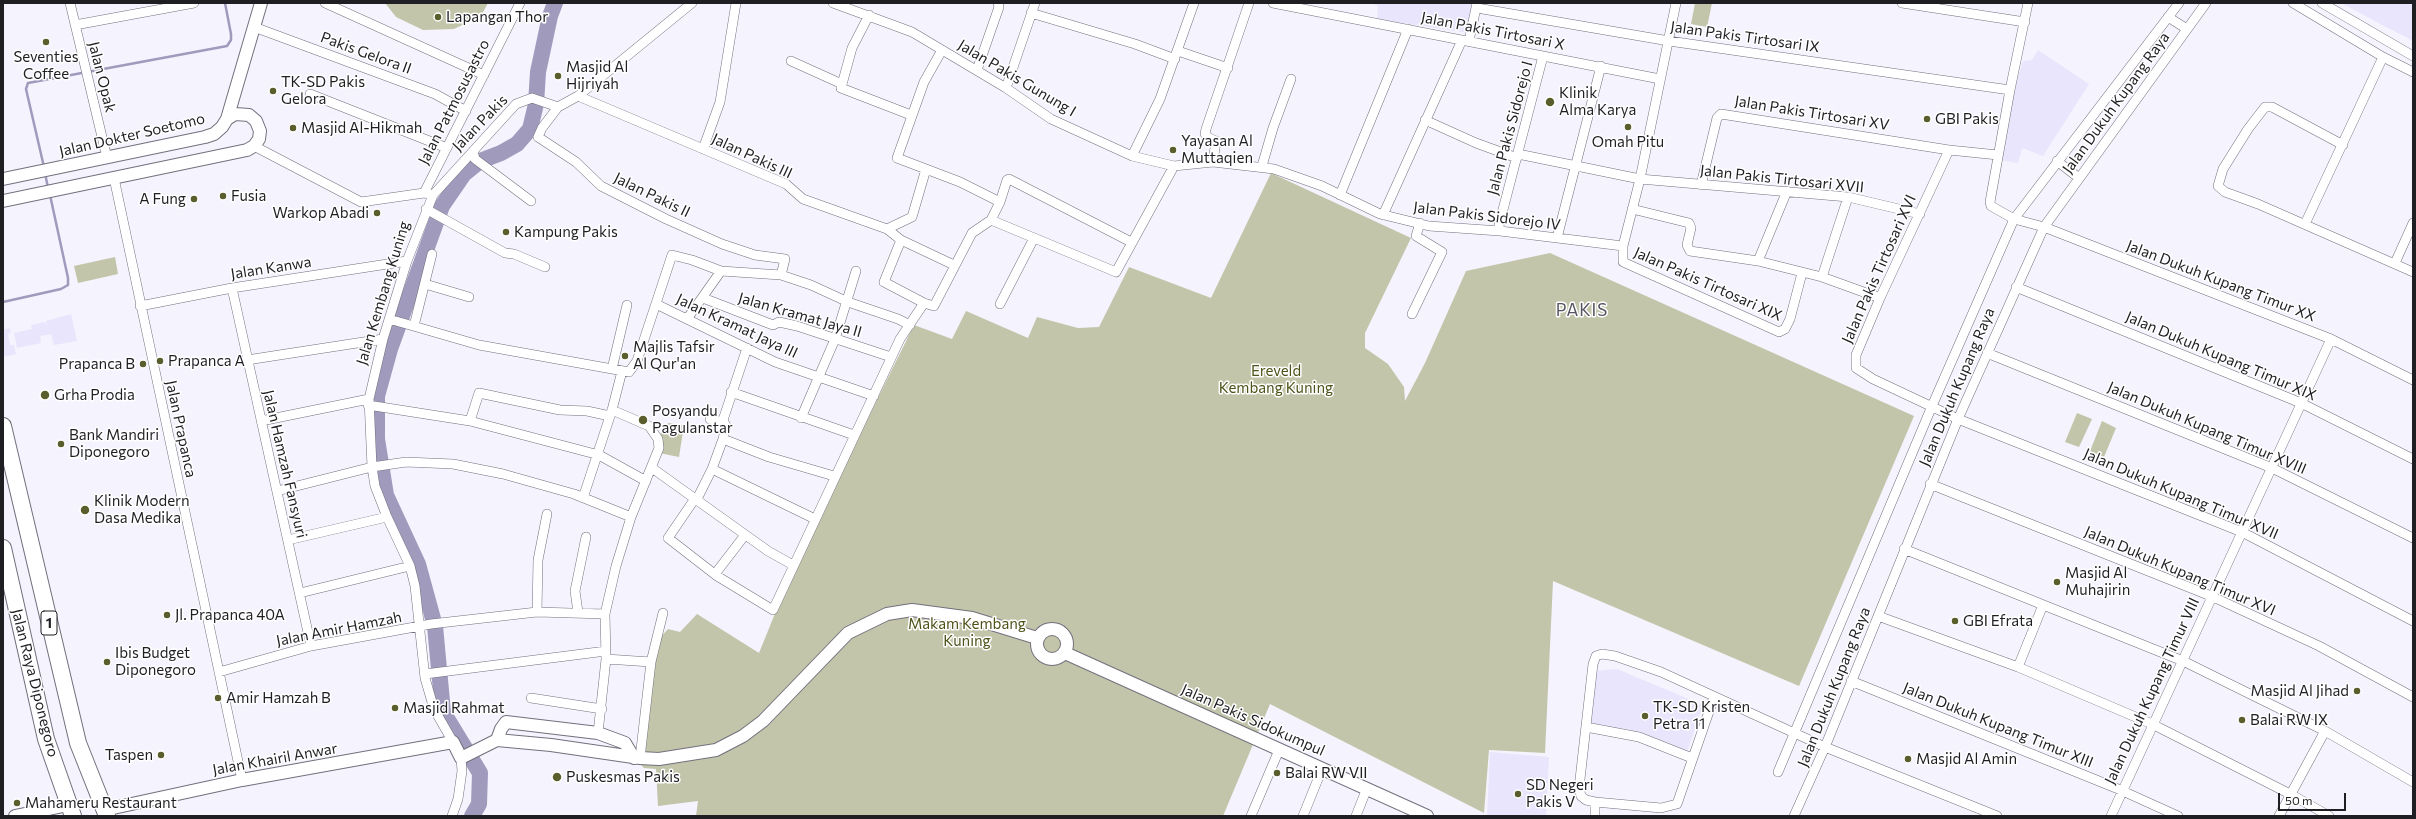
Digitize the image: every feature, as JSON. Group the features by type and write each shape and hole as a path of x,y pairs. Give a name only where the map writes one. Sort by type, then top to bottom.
{"highway":[{"name":"Jalan Raya Diponegoro","path":"3,426 78,743 105,813"},
{"name":"Jalan Raya Diponegoro","path":"3,548 46,739 70,810"}],"street":[{"name":"Jalan Opak","path":"70,3 107,158"},
{"path":"75,25 194,3"},
{"path":"227,119 261,3"},
{"path":"325,3 484,75"},
{"name":"Jalan Patmosusastro","path":"429,194 447,148 520,3"},
{"path":"558,107 578,96 692,3"},
{"path":"703,149 720,102 736,3"},
{"name":"Jalan Pakis Gunung I","path":"833,3 912,32 1006,88 1051,119 1132,156 1174,166 1213,162"},
{"path":"977,70 999,7 998,3"},
{"path":"1006,88 1035,3"},
{"path":"1213,162 1216,141 1209,138 1205,134 1249,3"},
{"name":"Jalan Pakis Tirtosari X","path":"1273,3 1660,78"},
{"path":"1623,246 1640,179 1676,3"},
{"path":"1902,3 2025,22"},
{"path":"1949,150 1998,155 2028,3"},
{"name":"Jalan Dukuh Kupang Raya","path":"1778,772 1793,733 1932,406 2014,219 2179,3"},
{"name":"Jalan Dukuh Kupang Raya","path":"1797,815 1930,484 2016,287 2044,227 2206,3"},
{"path":"2293,3 2383,57 2413,72"},
{"path":"2322,3 2413,56"},
{"path":"1132,156 1160,99 1176,55 1191,4"},
{"path":"1384,215 1425,120 1466,41 1477,5"},
{"name":"Jalan Pakis Tirtosari IX","path":"1477,5 1669,41 2010,90"},
{"path":"1031,13 1135,44 1228,68"},
{"path":"868,15 852,48 842,84 843,90 911,115"},
{"path":"2168,17 2187,29"},
{"name":"Pakis Gelora II","path":"254,27 434,94 466,111"},
{"path":"1340,195 1408,29"},
{"path":"942,50 924,82 911,115 898,158 960,182 1000,202"},
{"name":"Jalan Pakis Sidorejo I","path":"1500,231 1500,225 1543,56"},
{"path":"2306,224 2383,57"},
{"path":"791,61 842,84"},
{"path":"1557,238 1601,66"},
{"path":"1262,166 1273,128 1291,79"},
{"path":"3,201 247,150 254,146 259,139 260,131 256,120 249,115 242,113 235,90"},
{"path":"310,94 447,148"},
{"name":"Jalan Pakis III","path":"578,96 786,184 803,199 887,229 901,240 954,265"},
{"name":"Jalan Pakis","path":"429,194 474,155 516,104 532,98 558,107"},
{"name":"Jalan Pakis II","path":"558,107 542,128 538,137 576,162 601,186 722,244 755,255 785,259 781,275"},
{"path":"2343,145 2272,107 2266,107 2248,129 2219,178 2218,186 2225,192 2306,224 2413,272"},
{"name":"Jalan Dokter Soetomo","path":"3,179 44,172 205,137 214,134 222,127 227,119 242,113"},
{"name":"Jalan Pakis Tirtosari XV","path":"1701,185 1717,118 1721,114 1949,150"},
{"name":"Jalan Pakis Tirtosari XVII","path":"1425,120 1476,143 1517,156 1640,179 1848,197 1920,214"},
{"path":"254,146 361,202 429,194"},
{"name":"Jalan Pakis Tirtosari XVI","path":"1932,406 1873,380 1856,368 1856,355 1880,298 1949,150"},
{"path":"474,155 483,165 531,201"},
{"name":"Jalan Dukuh Kupang Timur XX","path":"1998,155 1990,205 2014,219 2044,227 2331,339 2413,380"},
{"path":"2057,161 2079,178"},
{"name":"Jalan Pakis Sidorejo IV","path":"1213,162 1262,166 1284,172 1384,215 1420,223 1623,246"},
{"path":"991,220 1116,272 1131,242 1174,166"},
{"path":"887,229 912,217 926,169"},
{"name":"Jalan Prapanca","path":"114,178 242,780"},
{"path":"901,240 884,282 924,303 934,306 972,233 991,220 1000,202 1007,180 1010,179 1131,242"},
{"path":"1758,261 1787,191"},
{"name":"Jalan Kembang Kuning","path":"429,194 434,213 407,262 392,320 382,339 371,404 379,466 375,486 386,518 410,566 415,586 420,627 434,709 453,742 468,755 462,771 458,799 452,816"},
{"path":"1822,276 1848,197"},
{"path":"1632,209 1689,223 1691,228 1688,245 1690,250 1758,261 1822,276 1880,298"},
{"path":"434,213 505,253 514,254 545,267"},
{"path":"1412,314 1442,252 1416,236 1420,223"},
{"path":"2395,263 2413,223"},
{"path":"1000,304 1034,238"},
{"name":"Jalan Pakis Tirtosari XIX","path":"1623,246 1623,262 1779,332 1785,329 1790,319 1802,272"},
{"path":"411,325 425,284 432,254"},
{"path":"392,320 479,345 629,372 634,367 672,255 692,260 721,271 781,275 811,285 848,302 898,319 910,325"},
{"name":"Jalan Kanwa","path":"140,306 232,288 407,262"},
{"path":"687,319 721,271"},
{"path":"801,418 835,339 848,302 856,271"},
{"path":"425,284 469,297"},
{"name":"Jalan Dukuh Kupang Timur XIX","path":"2016,287 2301,403 2413,459"},
{"name":"Jalan Hamzah Fansyuri","path":"232,288 312,646"},
{"name":"Jalan Kramat Jaya II","path":"703,298 773,325 780,322 891,357"},
{"path":"747,348 731,392 723,422 726,427 712,469 695,500 668,538 715,574 772,611 891,357 924,303"},
{"name":"Jalan Kramat Jaya III","path":"656,304 776,362 874,396"},
{"path":"612,369 627,305"},
{"path":"247,360 382,339"},
{"name":"Jalan Dukuh Kupang Timur VIII","path":"2111,816 2152,724 2183,661 2211,596 2331,339"},
{"name":"Jalan Dukuh Kupang Timur XVIII","path":"1987,353 2272,468 2413,538"},
{"path":"583,498 599,455 622,371"},
{"path":"731,392 801,418 854,435"},
{"path":"470,422 479,393 560,410 611,413 644,423 653,430 659,442 659,448 631,517 616,566 606,614 606,655 602,709 598,733"},
{"path":"261,421 371,404 384,408 470,422 599,455 646,482"},
{"name":"Jalan Dukuh Kupang Timur XVII","path":"1932,406 1958,419 2242,532 2413,621"},
{"path":"710,419 723,422"},
{"path":"723,439 769,458 834,476"},
{"path":"277,492 379,466 406,462 453,464 503,474 583,498 631,517"},
{"path":"652,468 745,535 793,565"},
{"path":"712,469 815,519"},
{"name":"Jalan Dukuh Kupang Timur XVI","path":"1930,484 2211,596 2319,646 2413,697"},
{"path":"537,612 538,560 547,514"},
{"path":"288,540 386,518"},
{"path":"715,574 745,535"},
{"path":"578,612 575,591 586,538"},
{"path":"1904,549 2183,661 2325,731 2413,782"},
{"path":"300,594 410,566"},
{"path":"2018,667 2043,605"},
{"path":"468,755 496,740 551,745 632,757 660,759 716,750 743,736 763,722 848,634 887,614 912,610 972,618 1037,638"},
{"name":"Jalan Amir Hamzah","path":"219,672 312,646 431,624 537,612 606,614"},
{"path":"632,757 651,662 663,613"},
{"path":"1878,616 2018,667 2152,724 2292,795 2329,816"},
{"path":"1058,630 1066,640 1065,653 1052,659 1045,658 1039,653 1036,646 1037,638 1042,631 1058,630"},
{"name":"Jalan Pakis Sidokumpul","path":"1065,653 1279,750 1367,788 1414,813 1427,816"},
{"path":"1714,697 1692,758 1680,798 1674,806 1661,808 1595,802 1582,798 1580,792 1593,664 1595,657 1600,654 1615,656 1654,670 1714,697 1793,733 1825,747 1997,816"},
{"path":"429,673 606,655 651,662"},
{"name":"Jalan Dukuh Kupang Timur XIII","path":"1851,681 2122,791 2178,816"},
{"path":"530,698 602,709"},
{"path":"496,740 503,725 508,722 598,733 625,743 632,757"},
{"path":"1586,727 1639,737 1692,758"},
{"path":"551,745 552,728"},
{"path":"2279,816 2292,795 2325,731"},
{"name":"Jalan Khairil Anwar","path":"105,813 242,780 453,742"},
{"path":"1251,816 1279,750"},
{"path":"1303,816 1322,769"},
{"path":"1356,816 1367,788"},
{"path":"1595,802 1595,816"},
{"path":"15,816 70,810"}],"shaded area":[{"path":"1371,3 1472,3 1469,33 1377,19 1378,6"},
{"path":"2341,3 2413,3 2413,41"},
{"path":"2038,50 2089,84 2043,156 2022,148 2018,163 1999,160 2008,110 2023,61 2032,60"},
{"path":"71,314 77,341 54,345 51,334 40,336 41,343 17,348 14,333 32,329 31,325 45,322 47,326 46,321"},
{"path":"10,328 11,333 8,334 10,345 14,345 16,354 3,357 3,330"},
{"name":"TK-SD Kristen Petra 11","path":"1617,669 1703,705 1687,752 1628,729 1590,726 1595,671"},
{"name":"SD Negeri Pakis V","path":"1490,752 1549,757 1546,816 1487,816"}],"green space":[{"name":"Lapangan Thor","path":"385,3 488,3 481,16 454,29 423,30 396,17"},
{"path":"1695,3 1712,3 1707,27 1691,24"},
{"name":"Makam Kembang Kuning","path":"1271,173 1411,238 1365,333 1365,348 1388,364 1404,387 1405,401 1425,363 1466,271 1550,253 1914,416 1799,686 1553,581 1545,753 1489,750 1484,813 1270,704 1223,816 696,816 698,801 658,806 656,769 644,768 637,761 658,640 668,629 680,632 697,614 759,653 791,574 914,325 952,339 966,311 1028,338 1037,317 1078,328 1099,327 1129,267 1211,298"},
{"path":"115,257 118,274 78,283 74,266"},
{"path":"2077,413 2092,419 2079,447 2065,442"},
{"path":"2102,421 2116,428 2104,457 2090,451"},
{"path":"668,423 684,425 679,457 659,453 661,432 667,432"}],"waterway":[{"path":"44,167 26,89 28,83 227,46 231,40 231,34 225,3"},
{"path":"472,816 479,804 480,773 443,712 435,626 418,564 386,495 377,439 377,396 390,349 442,206 464,174 480,161 501,153 517,144 530,129 536,104 538,72 550,16 555,3"},
{"path":"45,173 48,188"},
{"path":"3,302 61,289 68,285 68,278 50,195"}],"place":[{"name":"Lapangan Thor","path":"438,17"},
{"name":"Seventies Coffee","path":"46,42"},
{"name":"Masjid Al Hijriyah","path":"558,76"},
{"name":"TK-SD Pakis Gelora","path":"273,91"},
{"name":"Klinik Alma Karya","path":"1550,102"},
{"name":"GBI Pakis","path":"1927,119"},
{"name":"Omah Pitu","path":"1628,127"},
{"name":"Masjid Al-Hikmah","path":"293,128"},
{"name":"Yayasan Al Muttaqien","path":"1173,150"},
{"name":"Fusia","path":"223,196"},
{"name":"A Fung","path":"194,199"},
{"name":"Warkop Abadi","path":"377,213"},
{"name":"Kampung Pakis","path":"506,232"},
{"name":"Majlis Tafsir Al Qur'an","path":"625,356"},
{"name":"Prapanca A","path":"160,361"},
{"name":"Prapanca B","path":"143,364"},
{"name":"Grha Prodia","path":"45,395"},
{"name":"Posyandu Pagulanstar","path":"643,420"},
{"name":"Bank Mandiri Diponegoro","path":"61,444"},
{"name":"Klinik Modern Dasa Medika","path":"85,510"},
{"name":"Masjid Al Muhajirin","path":"2057,582"},
{"name":"Jl. Prapanca 40A","path":"167,615"},
{"name":"GBI Efrata","path":"1955,621"},
{"name":"Ibis Budget Diponegoro","path":"107,662"},
{"name":"Masjid Al Jihad","path":"2357,691"},
{"name":"Amir Hamzah B","path":"218,698"},
{"name":"Masjid Rahmat","path":"395,708"},
{"name":"TK-SD Kristen Petra 11","path":"1645,716"},
{"name":"Balai RW IX","path":"2242,720"},
{"name":"Taspen","path":"161,755"},
{"name":"Masjid Al Amin","path":"1908,759"},
{"name":"Balai RW VII","path":"1277,773"},
{"name":"Puskesmas Pakis","path":"557,777"},
{"name":"SD Negeri Pakis V","path":"1518,794"},
{"name":"Mahameru Restaurant","path":"17,803"}],"district":[{"name":"PAKIS","path":"1582,310"}],"park label":[{"name":"Ereveld Kembang Kuning","path":"1276,380"}]}
